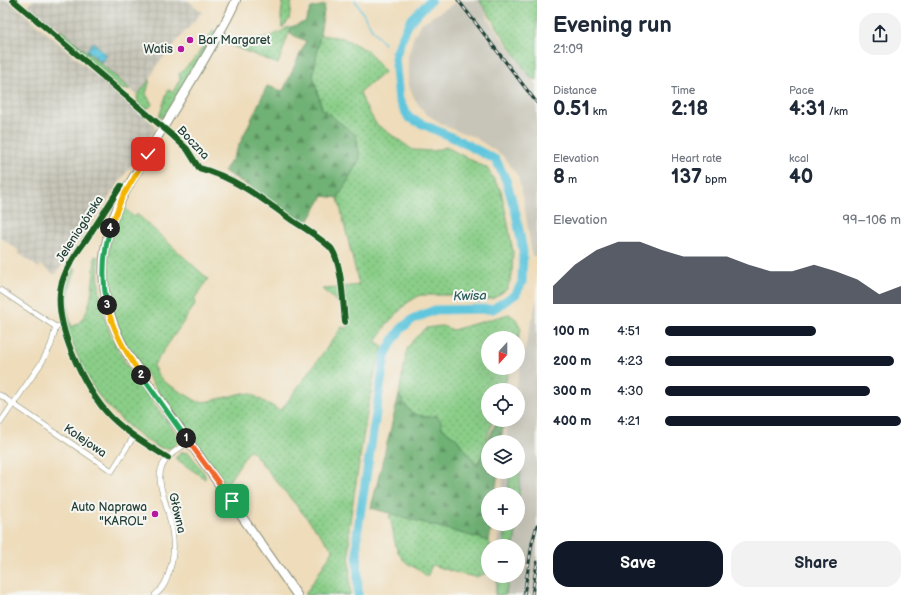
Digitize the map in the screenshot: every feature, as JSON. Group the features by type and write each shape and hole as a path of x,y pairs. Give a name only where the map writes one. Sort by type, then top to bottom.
{"main road":[{"name":"Jeleniogórska","path":"236,0 216,38 122,198 111,224 104,256 105,292 109,314 126,352 297,595"}],"street":[{"name":"Boczna","path":"13,0 163,127 187,150 199,168 216,173 234,182 292,220 331,248 334,252 338,268 345,322"},
{"name":"Jeleniogórska","path":"121,186 70,264 63,279 60,296 60,310 63,325 74,356 83,378 93,394 112,418 134,436 168,458"},
{"path":"0,290 56,327 63,325"},
{"path":"0,422 42,362 52,345 56,327"},
{"name":"Kolejowa","path":"0,395 112,471 134,436"},
{"name":"Główna","path":"155,595 161,590 167,580 174,553 174,538 160,480 161,470 168,458 189,442"}],"shaded area":[{"path":"0,0 8,0 155,127 155,131 55,275 41,265 39,268 18,253 19,251 0,237"},
{"path":"33,0 187,0 202,12 157,65 151,77 137,95 58,28 53,29 27,6"},
{"path":"460,0 479,0 484,7 489,21 537,85 537,256 532,256 523,197 518,176 502,155 474,137 447,127 426,114 415,100 408,83 408,57 413,39 420,24"},
{"path":"537,298 537,595 494,595 495,583 525,583 525,539 499,539 499,531 525,531 525,487 503,487 503,479 525,479 525,435 507,435 507,427 525,427 525,383 517,383 519,375 525,375 525,348"}],"green space":[{"path":"283,0 292,0 289,20 282,28 281,16"},
{"path":"479,0 537,0 537,80 531,78"},
{"path":"325,5 313,76 322,109 356,135 360,158 338,198 323,196 306,225 224,171 233,158 267,86 283,91 306,41 290,34 291,27 305,22 311,8"},
{"path":"288,27 291,27 278,64 227,44 267,37 274,35"},
{"path":"61,30 130,89 123,90 118,87 60,37"},
{"path":"213,30 215,33 167,115 165,114 162,118 159,117 168,90 170,89 173,92 180,79 179,74 197,56"},
{"path":"320,35 343,38 368,51 385,72 360,92 364,103 376,124 413,150 433,151 446,147 487,168 501,191 513,252 512,275 507,289 494,298 478,302 452,295 420,295 407,303 386,325 376,342 383,346 374,376 349,527 350,595 305,595 333,550 250,449 225,487 127,347 114,318 108,289 107,269 109,247 112,231 123,206 134,217 137,214 208,279 194,299 195,305 153,366 158,375 164,382 198,402 210,401 243,393 251,394 279,410 282,409 342,327 347,329 343,287 359,285 338,198 360,158 356,136 322,109 313,76"},
{"path":"150,79 146,94 152,104 150,107 145,109 138,103 137,96"},
{"path":"95,256 98,257 101,303 111,334 127,365 147,395 179,437 178,443 173,447 158,447 142,437 115,414 95,390 74,349 64,315 63,305 66,286 73,267 76,269 69,291 67,305 69,320 72,327 85,315 88,306 93,285"},
{"path":"340,288 342,306 322,289"},
{"path":"509,314 516,319 521,329 520,331 481,331 481,375 508,375 505,383 481,383 481,427 491,427 488,435 481,435 481,457 478,466 456,438 442,428 436,415 430,417 417,415 411,412 399,395 407,349 414,339 426,328 442,326 453,330"},
{"path":"399,395 411,412 417,415 430,417 436,415 441,421 442,428 456,438 477,466 481,457 481,479 497,479 496,487 481,487 481,531 491,531 489,539 482,539 371,508"},
{"path":"494,427 503,427 502,435 490,435"},
{"path":"182,452 189,453 205,474 205,479 175,458"},
{"path":"509,479 520,479 519,487 509,487"},
{"path":"393,514 482,539 481,575 476,577 461,574 432,565 427,577 402,558 395,543 389,516"},
{"path":"506,531 516,531 515,539 504,539"},
{"path":"497,583 508,583 506,595 495,595"}],"water":[{"path":"93,42 107,55 101,62 87,50"}],"waterway":[{"path":"355,0 372,29 384,44"},
{"name":"Kwisa","path":"358,595 357,535 385,356 393,340 401,329 413,319 435,310 493,309 516,294 522,282 523,251 516,214 506,180 496,160 458,140 409,118 399,100 395,58 401,40 410,21 431,0"},
{"name":"Kwisa","path":"391,51 396,56"}],"railway":[{"path":"458,0 537,103"},
{"path":"524,595 532,543 537,525"},
{"path":"532,595 537,562"}],"cycle path":[{"path":"13,0 173,136 187,149 199,168 224,177 248,190 331,248 338,263 340,273 345,322"},
{"path":"121,186 67,269 63,279 60,295 61,313 65,332 80,371 101,405 111,417 124,428 138,439 168,458"}],"place":[{"name":"Bar Margaret","path":"190,40"},
{"name":"Watis","path":"181,49"},
{"name":"Auto Naprawa \"KAROL\"","path":"155,514"}],"route":[{"path":"148,154 122,198 111,224 104,256 105,292 109,314 119,339 136,368 232,501"}]}
